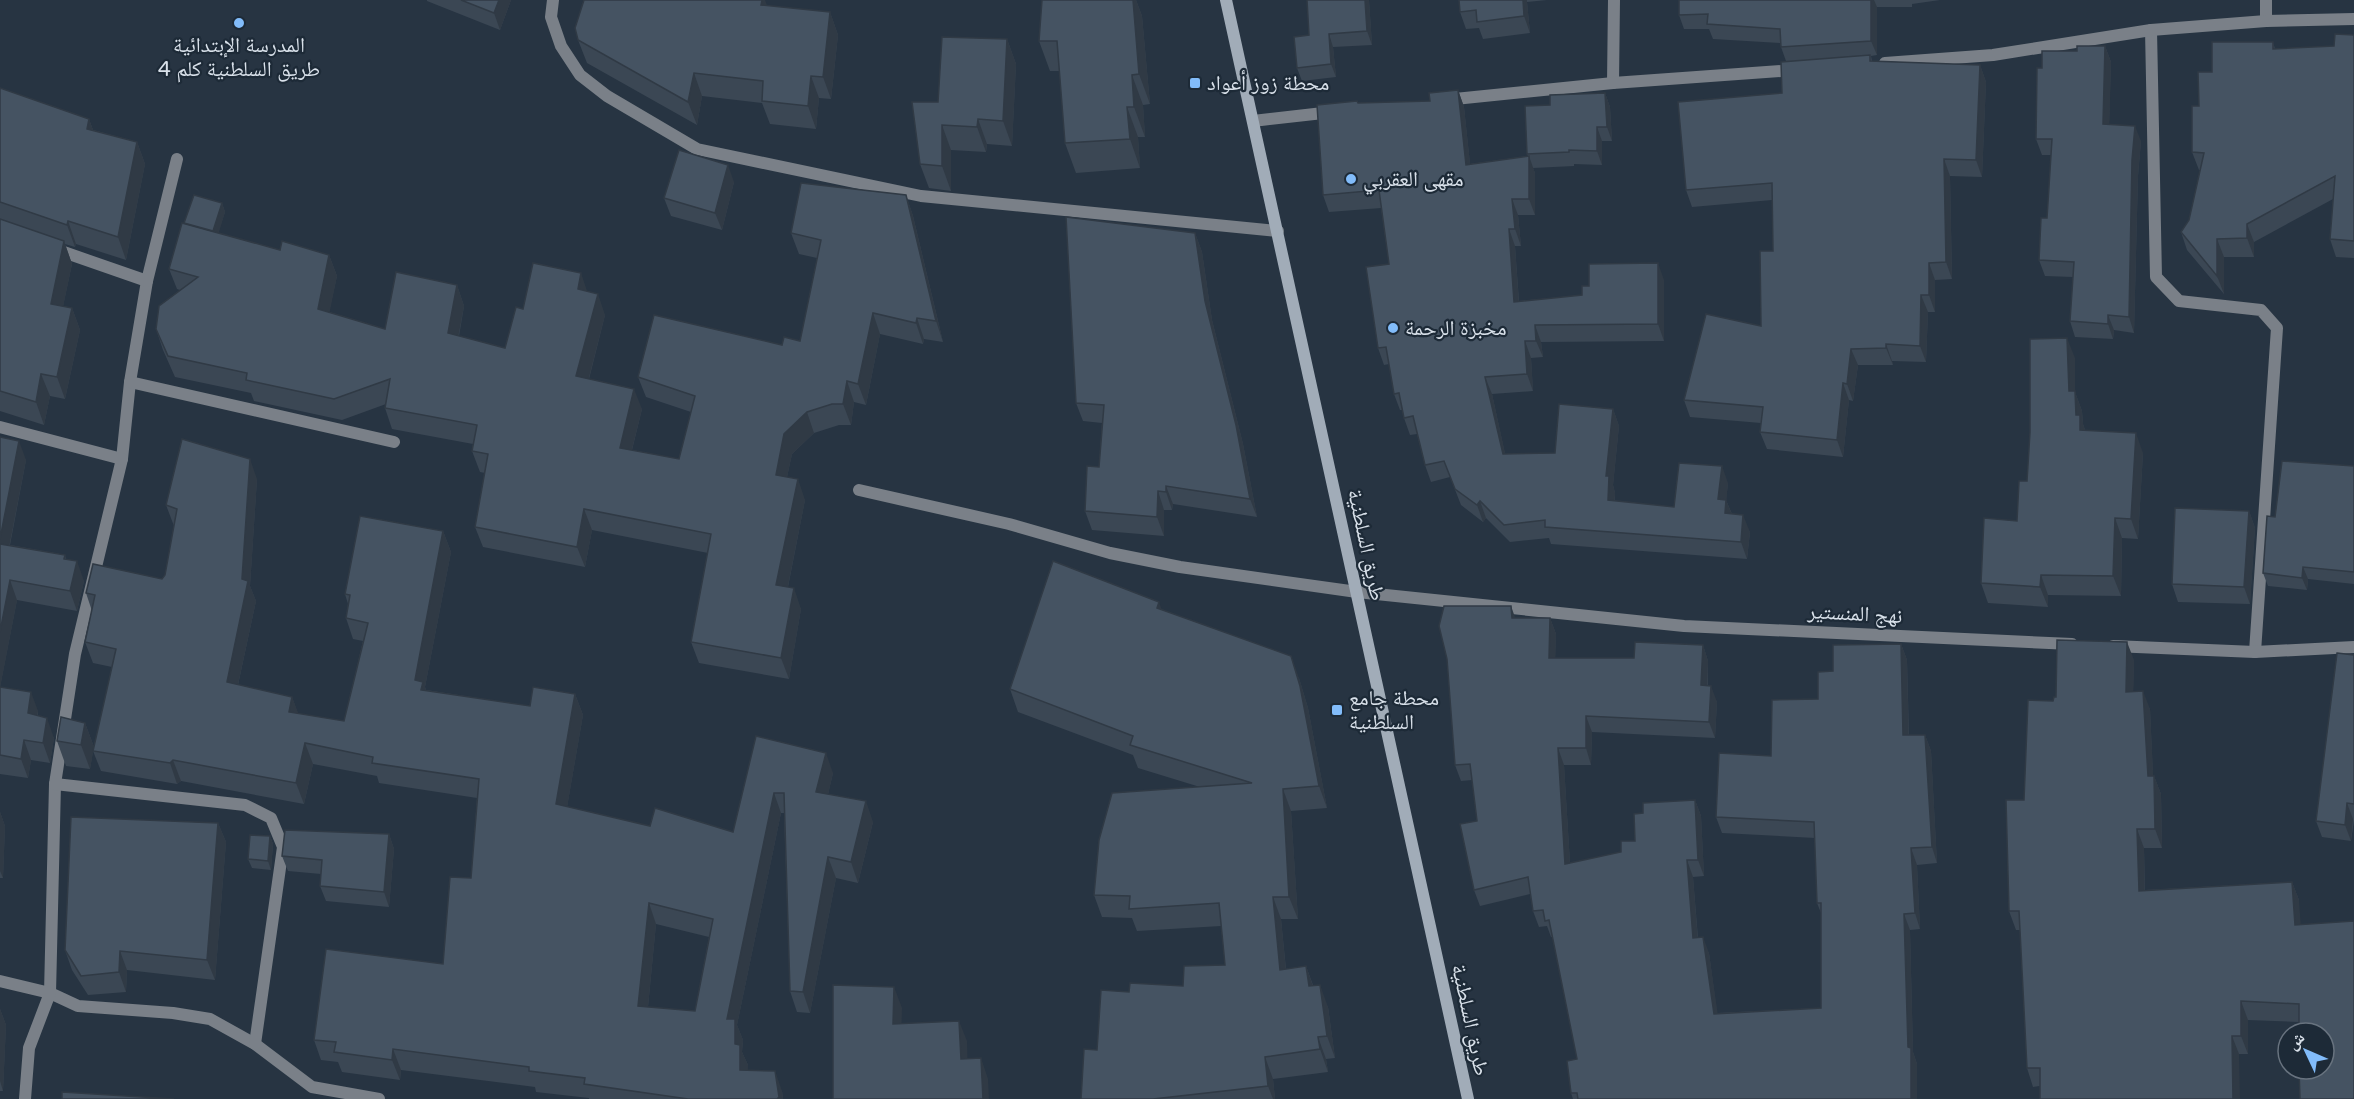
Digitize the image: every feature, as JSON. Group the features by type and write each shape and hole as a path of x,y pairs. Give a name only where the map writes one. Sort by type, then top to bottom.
{"main road":[{"name":"طريق السلطنية","path":"1226,0 1468,1099"}],"street":[{"path":"553,0 551,17 561,46 580,75 607,96 697,149 921,196 1278,231"},
{"path":"1613,83 1614,0"},
{"path":"2266,0 2266,21"},
{"path":"1874,64 1993,55 2151,30 2266,21 2354,19"},
{"path":"2151,30 2156,277 2179,301 2261,310 2277,328 2254,652"},
{"path":"1427,102 1613,83 1803,69"},
{"path":"1253,120 1346,111"},
{"path":"25,1099 29,1048 50,993 55,784 75,654 122,459 130,382 147,281 177,159"},
{"path":"45,246 147,281"},
{"path":"130,382 394,442"},
{"path":"0,427 122,459"},
{"name":"نهج المنستير","path":"859,490 1009,524 1110,553 1180,567 1357,592 1684,626 2254,652 2354,647"},
{"path":"55,784 245,805 271,818 283,846 255,1044"},
{"path":"0,981 50,993 78,1006 173,1013 210,1019 255,1044 312,1087 379,1099"}],"building":[{"path":"461,0 499,0 494,13"},
{"path":"584,0 762,0 761,5 830,12 823,77 811,76 808,106 762,101 763,81 694,73 688,102 578,40 575,28"},
{"path":"1042,0 1133,0 1139,74 1132,75 1134,107 1127,107 1130,139 1065,143 1057,41 1039,41"},
{"path":"1307,0 1365,0 1367,31 1329,34 1331,64 1297,68 1294,37 1309,35"},
{"path":"1459,0 1523,0 1524,16 1477,22 1476,10 1460,12"},
{"path":"1679,0 1871,0 1871,41 1781,47 1780,29 1707,24 1708,14 1679,15"},
{"path":"2335,34 2354,35 2354,241 2330,239 2335,176 2247,224 2247,238 2217,239 2217,276 2181,232 2189,220 2204,153 2192,152 2192,106 2199,106 2198,72 2212,72 2212,42 2273,42 2273,49 2334,46"},
{"path":"942,37 1007,39 1003,121 978,119 977,127 942,125 942,166 920,164 912,102 938,102"},
{"path":"2077,46 2105,46 2103,124 2135,126 2132,160 2129,317 2108,315 2108,324 2070,321 2074,262 2039,260 2041,218 2047,218 2052,139 2036,139 2037,68 2042,68 2042,51 2077,51"},
{"path":"1870,55 1870,61 1980,65 1976,160 1944,159 1946,262 1929,263 1929,295 1921,295 1920,346 1886,344 1886,348 1851,349 1847,384 1843,383 1837,440 1760,432 1763,407 1684,400 1706,314 1761,326 1760,251 1773,251 1772,183 1686,190 1678,102 1782,93 1781,62"},
{"path":"0,88 89,119 87,129 137,142 118,237 68,221 67,225 0,202"},
{"path":"1458,90 1466,165 1529,156 1529,199 1512,199 1515,229 1509,229 1514,302 1582,295 1582,286 1589,286 1589,264 1658,263 1658,324 1535,325 1536,341 1525,341 1527,374 1485,377 1503,454 1555,453 1559,404 1613,409 1606,476 1609,476 1608,500 1674,507 1679,463 1722,466 1718,499 1726,500 1725,513 1743,515 1741,542 1545,527 1545,520 1504,525 1480,501 1477,505 1455,489 1444,461 1425,465 1413,416 1404,418 1399,393 1394,394 1386,347 1378,348 1366,267 1389,264 1379,190 1323,195 1317,105 1357,101 1358,103 1430,101 1429,93"},
{"path":"1605,93 1607,127 1597,127 1597,151 1569,150 1569,152 1527,154 1525,106 1550,105 1550,95"},
{"path":"679,150 728,165 715,213 664,198"},
{"path":"801,183 906,195 936,321 917,318 916,323 873,313 858,384 847,381 843,404 832,404 807,412 784,434 776,475 798,479 776,585 794,588 781,658 691,642 711,534 584,509 577,547 475,527 488,454 472,451 477,425 385,408 390,379 334,399 246,380 247,373 168,356 156,329 159,306 198,277 169,269 182,223 280,250 282,241 329,255 318,309 385,329 396,272 457,285 448,333 505,348 516,307 523,309 533,263 581,273 578,289 598,294 576,376 634,389 620,448 679,459 695,396 638,377 654,315 782,345 784,337 800,341 821,240 791,233"},
{"path":"194,195 222,203 213,231 184,223"},
{"path":"1066,217 1195,233 1205,301 1236,425 1250,499 1166,486 1166,492 1158,491 1157,517 1085,511 1087,466 1099,467 1104,405 1076,403"},
{"path":"0,219 64,241 51,304 72,308 57,377 41,374 36,402 0,391"},
{"path":"2067,338 2069,391 2075,391 2076,415 2080,415 2080,430 2136,433 2131,519 2115,518 2113,576 2041,575 2040,587 1981,583 1984,518 2017,521 2019,481 2027,481 2030,432 2030,339"},
{"path":"0,437 19,441 0,539"},
{"path":"182,439 250,459 242,579 248,581 227,682 292,697 289,712 344,721 368,623 346,618 350,595 345,594 360,516 443,531 415,680 423,682 421,690 530,706 533,687 575,694 556,804 650,826 655,808 733,832 756,736 826,753 816,792 866,801 851,862 828,857 803,992 790,991 784,793 774,793 727,1019 735,1019 735,1044 740,1045 740,1070 775,1071 779,1097 777,1099 688,1099 584,1084 585,1078 529,1071 529,1067 393,1049 392,1060 334,1052 336,1042 314,1040 326,949 443,964 450,877 471,878 479,779 372,763 373,757 305,743 296,783 173,760 170,763 93,751 116,649 85,642 95,595 86,593 93,564 162,579 165,575 177,509 166,505","holes":["649,903 713,919 695,1011 638,1006"]},
{"path":"2282,461 2354,466 2354,572 2303,567 2302,578 2263,573 2267,516 2275,517"},
{"path":"2175,508 2249,511 2244,587 2172,584"},
{"path":"0,544 65,555 64,559 77,561 70,591 10,580 0,632"},
{"path":"1053,561 1159,602 1157,608 1291,656 1300,686 1319,786 1283,789 1289,897 1273,897 1280,970 1306,966 1309,986 1320,985 1327,1036 1318,1037 1320,1049 1265,1057 1268,1086 1153,1099 1081,1099 1084,1049 1097,1050 1101,990 1129,992 1130,983 1183,986 1184,966 1225,965 1219,903 1129,909 1130,896 1094,895 1099,840 1112,793 1252,783 1130,745 1133,736 1010,689"},
{"path":"1444,606 1511,606 1512,618 1550,618 1549,658 1634,658 1635,642 1703,645 1701,685 1711,686 1709,722 1586,716 1586,748 1558,748 1565,864 1621,852 1621,841 1635,841 1634,814 1643,813 1643,803 1695,800 1698,860 1687,860 1693,938 1703,937 1714,1014 1821,1008 1821,903 1817,903 1814,822 1716,817 1719,753 1771,756 1772,700 1818,699 1818,672 1833,671 1833,645 1901,644 1903,735 1925,735 1932,847 1911,848 1915,913 1904,914 1908,1047 1911,1048 1911,1099 1578,1099 1577,1093 1571,1093 1567,1061 1577,1059 1549,920 1545,921 1543,910 1533,911 1528,877 1474,890 1460,824 1477,821 1470,764 1455,765 1447,659 1439,626"},
{"path":"2057,640 2127,642 2126,692 2143,691 2148,776 2154,776 2155,829 2137,829 2139,891 2292,882 2295,925 2354,921 2354,1099 2300,1099 2299,1081 2336,1081 2336,1021 2299,1021 2299,1004 2241,1001 2241,1036 2232,1036 2233,1099 2040,1099 2040,1068 2027,1068 2019,911 2009,911 2006,800 2024,800 2028,700 2053,701 2056,697"},
{"path":"2337,653 2354,655 2354,804 2347,803 2345,825 2316,821"},
{"path":"0,687 31,692 28,713 47,718 43,743 24,740 21,759 0,755"},
{"path":"61,717 85,723 81,745 57,741"},
{"path":"71,817 218,823 207,960 120,951 119,972 81,976 65,950"},
{"path":"285,830 389,834 384,892 320,886 322,860 282,856"},
{"path":"250,835 270,836 268,861 248,859"},
{"path":"833,985 894,987 893,1024 959,1021 961,1059 981,1058 983,1099 833,1099"},
{"path":"62,1092 174,1099 62,1099"}],"place":[{"name":"المدرسة الإبتدائية طريق السلطنية كلم 4","path":"239,23"},
{"name":"محطة زوز أعواد","path":"1195,83"},
{"name":"مقهى العقربي","path":"1351,179"},
{"name":"مخبزة الرحمة","path":"1393,328"},
{"name":"محطة جامع السلطنية","path":"1337,710"}]}
